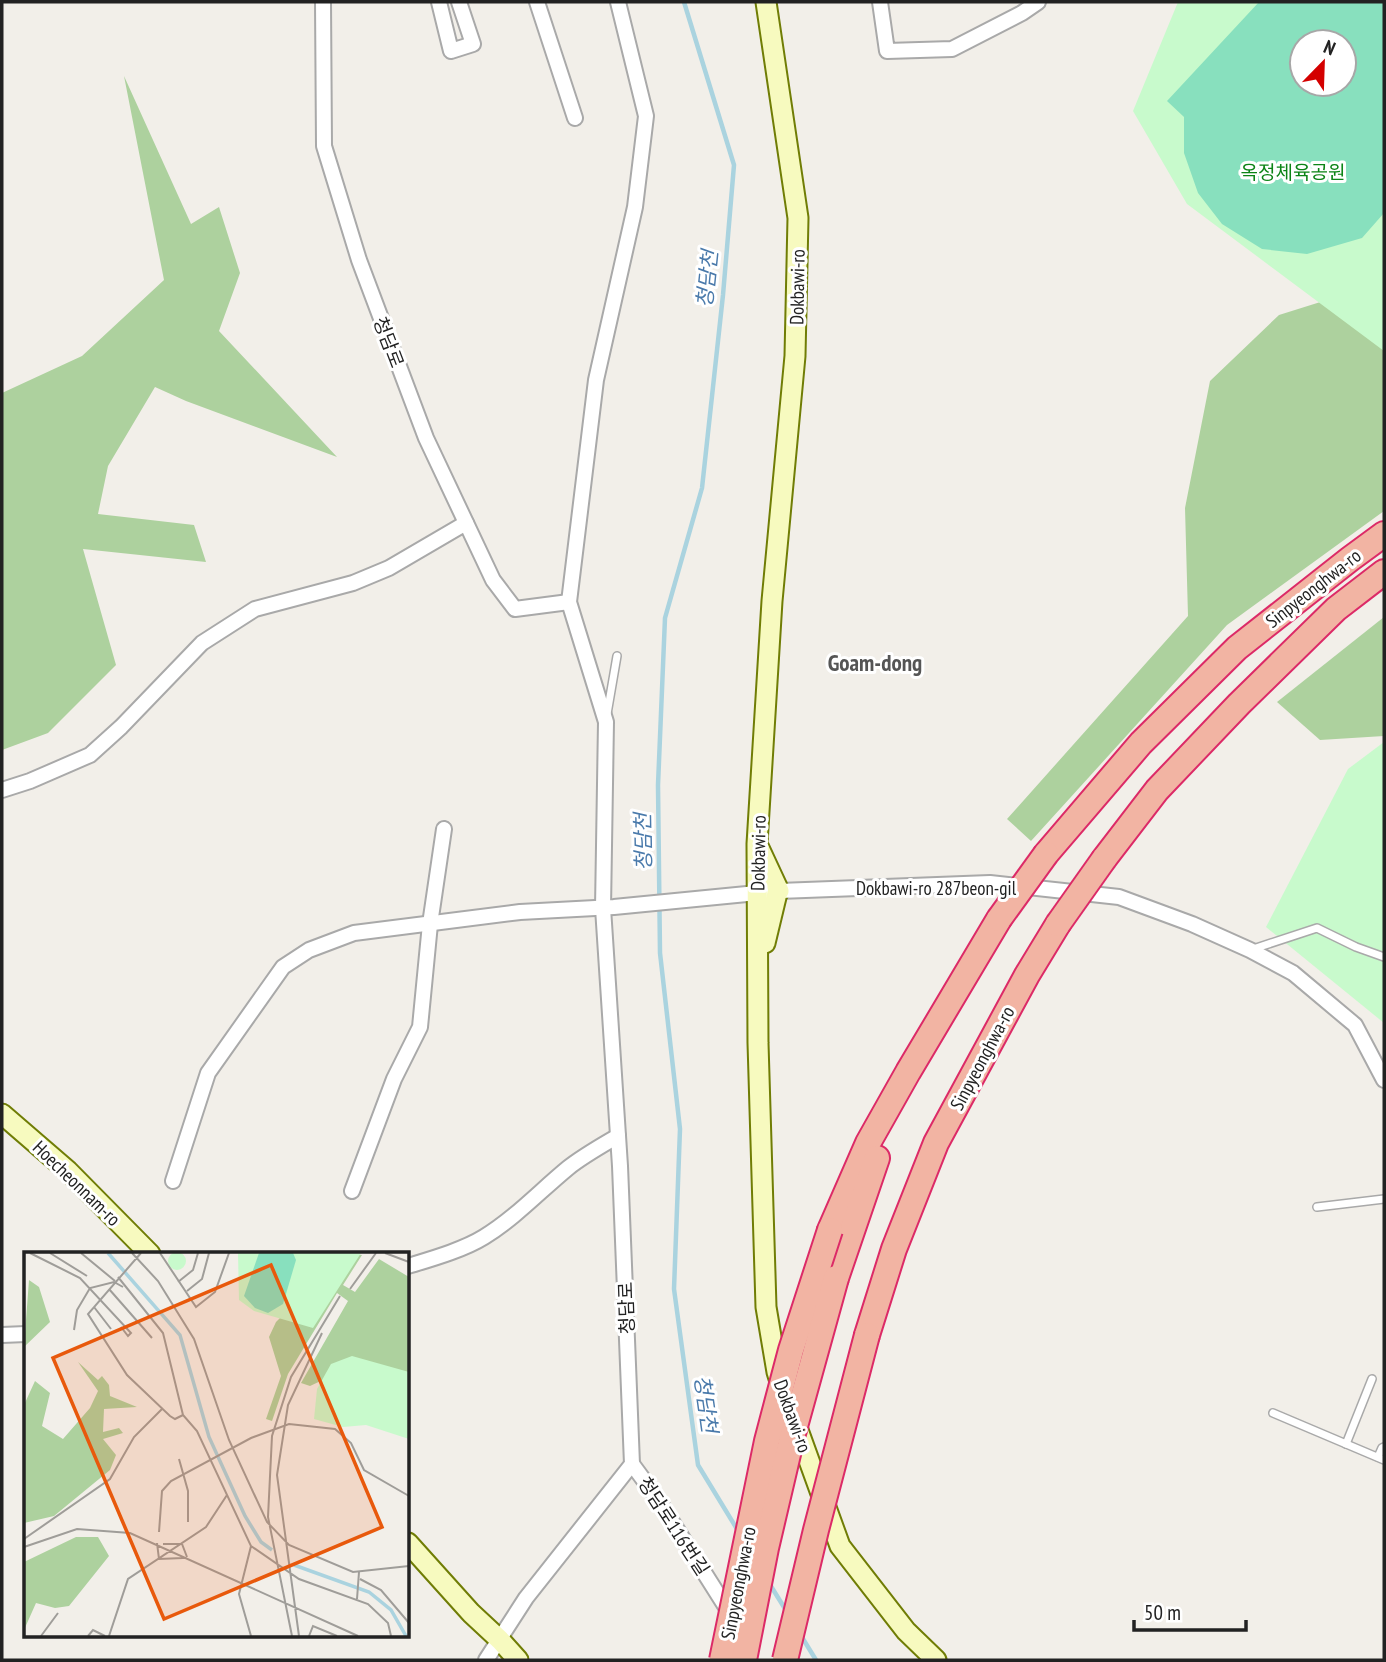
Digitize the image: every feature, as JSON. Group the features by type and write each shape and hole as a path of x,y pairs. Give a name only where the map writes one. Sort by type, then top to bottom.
{"highway":[{"name":"Sinpyeonghwa-ro","path":"722,1660 767,1441 791,1350 830,1230 868,1143 908,1072 999,919 1046,854 1141,743 1237,648 1384,534"},
{"name":"Sinpyeonghwa-ro","path":"785,1660 867,1335 894,1249 936,1143 1027,975 1058,924 1157,789 1336,609 1384,572"},
{"name":"Sinpyeonghwa-ro","path":"744,1660 792,1437 836,1278 908,1072"}],"main road":[{"name":"Dokbawi-ro","path":"766,2 798,218 795,356 772,601 757,844 758,1043 766,1307 777,1372 840,1546 906,1632 936,1660"},
{"path":"757,844 778,892 758,971"},
{"name":"Hoecheonnam-ro","path":"2,1114 68,1171 131,1245"},
{"path":"131,1245 158,1252"},
{"path":"410,1545 518,1660"}],"street":[{"name":"청담로","path":"323,2 324,146 363,273 426,438 493,580 515,609 569,602"},
{"path":"439,2 452,51 473,44 459,2"},
{"path":"537,2 575,118"},
{"name":"청담로","path":"618,2 646,116 635,207 596,380 569,602 606,722 609,907 632,1464"},
{"path":"880,2 887,51 952,49 1038,2"},
{"path":"2,790 90,755 121,727 202,643 255,609 353,583 389,568 466,523"},
{"path":"352,1191 394,1079 420,1027 430,924 444,828"},
{"name":"Dokbawi-ro 287beon-gil","path":"757,893 990,883 1119,897 1192,924 1293,973 1355,1025 1384,1080"},
{"path":"173,1181 208,1073 283,967 309,950 354,933 520,912 609,907 757,893"},
{"path":"410,1265 481,1238 510,1219 569,1167 618,1136"},
{"path":"2,1335 24,1334"},
{"path":"486,1660 526,1598 632,1464"},
{"name":"청담로116번길","path":"632,1464 657,1498 760,1660"}],"lane":[{"path":"606,722 617,656"},
{"path":"1250,950 1317,928 1384,957"},
{"path":"1317,1207 1384,1199"},
{"path":"1346,1444 1372,1379"},
{"path":"1273,1413 1381,1458 1384,1447"}],"green space":[{"name":"옥정체육공원","path":"1178,2 1384,2 1384,351 1187,204 1133,111"},
{"name":"옥정체육공원","path":"1259,2 1384,2 1384,213 1362,238 1307,254 1262,249 1222,224 1198,193 1184,153 1184,117 1167,101"},
{"path":"124,76 191,224 219,207 240,273 219,331 337,457 155,387 108,466 98,514 194,525 206,562 83,549 116,665 48,733 2,750 2,393 82,356 164,280"},
{"path":"1384,269 1384,511 1227,625 1031,841 1007,819 1188,616 1185,508 1210,381 1279,315 1365,288"},
{"path":"1384,617 1384,736 1320,740 1277,702"},
{"path":"1384,742 1384,1023 1266,927 1348,769"}],"waterway":[{"name":"청담천","path":"684,2 734,165 702,488 665,618 658,785 660,953 680,1129 674,1289 698,1465 740,1534"},
{"name":"청담천","path":"769,1583 787,1612"},
{"name":"청담천","path":"800,1634 816,1660"}],"district":[{"name":"Goam-dong","path":"875,662"}]}
